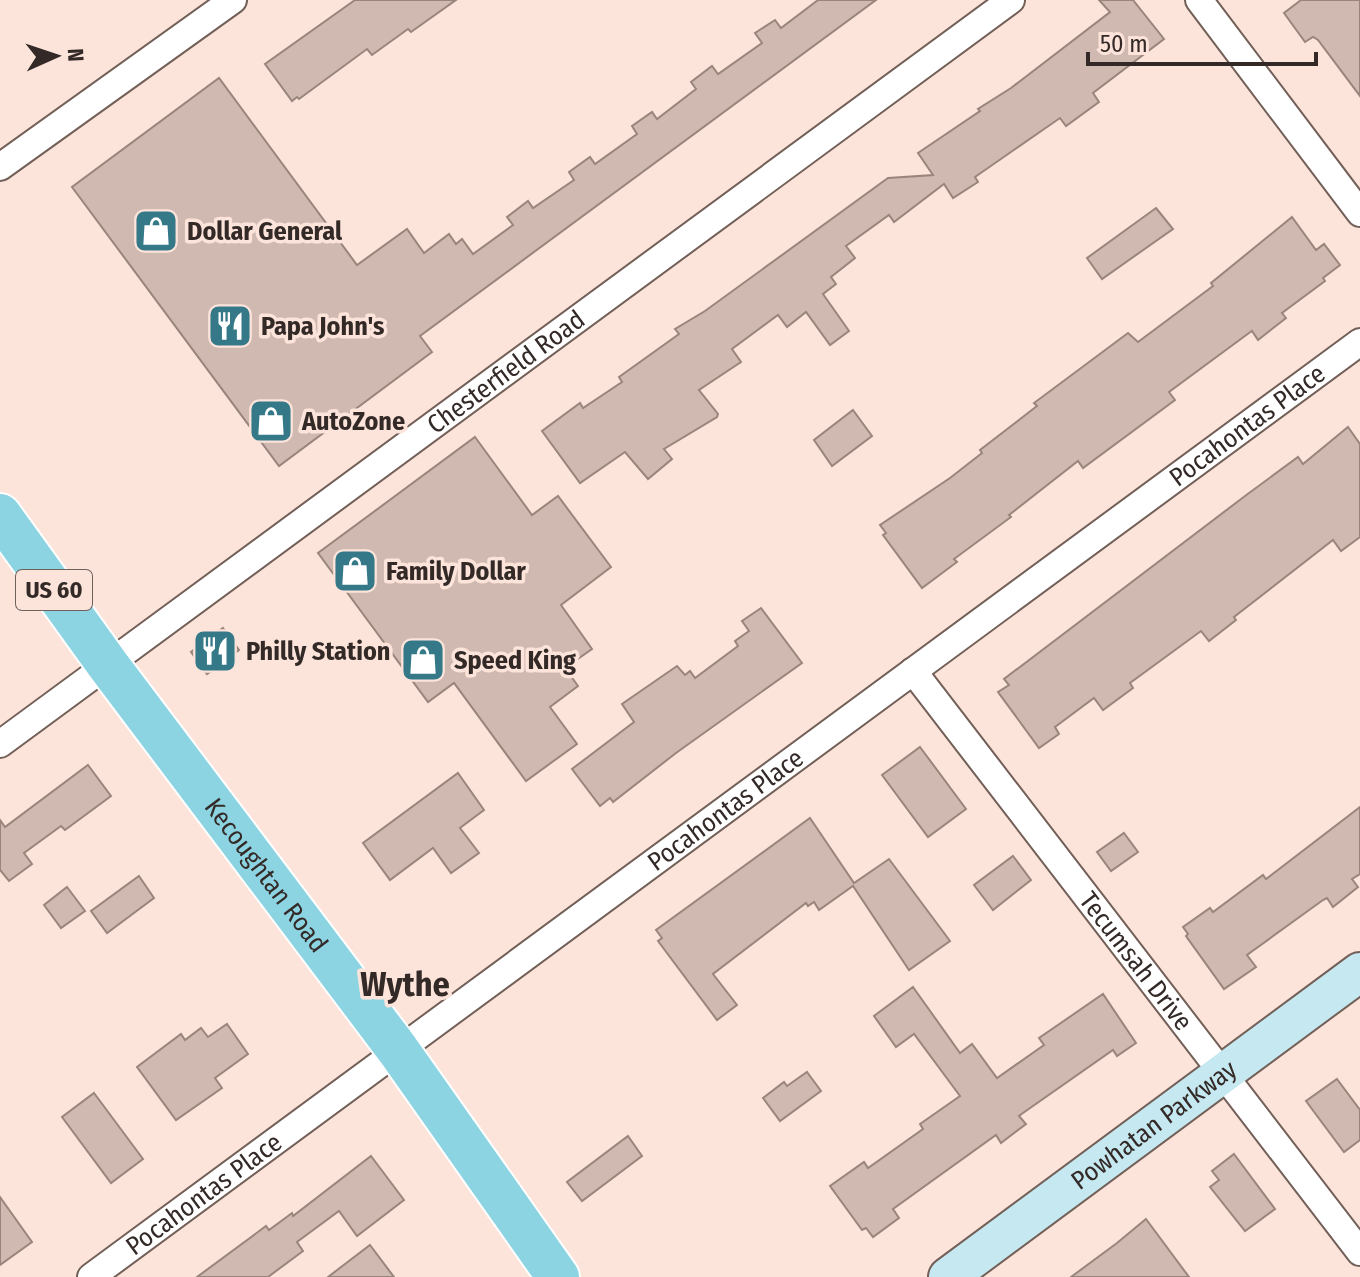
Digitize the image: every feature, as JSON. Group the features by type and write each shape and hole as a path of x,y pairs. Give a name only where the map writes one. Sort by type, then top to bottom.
{"main road":[{"name":"Kecoughtan Road","path":"0,515 108,665 398,1050 558,1277"},
{"name":"Powhatan Parkway","path":"948,1277 1360,972"}],"street":[{"path":"0,167 233,0"},
{"name":"Chesterfield Road","path":"0,744 1011,0"},
{"path":"1199,0 1360,213"},
{"name":"Pocahontas Place","path":"91,1277 1360,342"},
{"name":"Tecumsah Drive","path":"913,671 1360,1252"}],"building":[{"path":"355,0 456,0 372,55 367,49 292,101 265,64"},
{"path":"818,0 876,0 420,336 432,352 279,466 72,187 219,78 357,265 407,229 424,253 449,234 456,244 462,239 473,254 513,225 507,217 528,201 533,208 574,180 569,172 590,157 595,164 637,134 632,126 652,112 657,119 696,89 691,82 712,66 718,74 762,43 755,33 775,20 781,28"},
{"path":"1099,0 1133,0 1164,39 1093,93 1099,102 1066,126 1060,118 975,177 978,182 953,198 944,184 894,222 889,215 846,246 855,258 831,277 836,284 823,294 849,331 830,345 806,312 787,327 778,315 732,349 741,362 699,390 718,414 717,417 664,449 672,459 648,479 625,452 580,483 542,431 580,403 583,408 622,382 619,377 679,334 675,329 705,311 888,178 933,175 918,153 980,111 978,109 1011,88 1110,12"},
{"path":"1301,0 1360,0 1360,96 1318,40 1313,37 1305,42 1284,13"},
{"path":"1156,208 1173,229 1102,279 1087,258"},
{"path":"1292,217 1316,250 1324,244 1340,265 1323,278 1325,281 1282,313 1286,318 1258,340 1252,331 1169,392 1175,400 1083,468 1078,461 922,588 883,535 886,533 880,525 950,478 982,453 980,450 1037,406 1034,403 1128,333 1138,342 1213,286 1211,283"},
{"path":"853,410 872,436 832,466 814,440"},
{"path":"1348,427 1360,444 1360,537 1341,551 1333,540 1234,617 1236,620 1209,641 1201,631 1130,683 1133,688 1103,710 1094,698 1055,727 1059,734 1039,748 998,692 1009,685 1004,679 1298,457 1303,464"},
{"path":"475,437 532,515 558,496 611,567 561,605 592,649 565,668 578,686 550,707 577,744 526,781 454,683 428,702 318,553"},
{"path":"761,608 802,663 613,802 610,798 600,806 572,769 634,722 622,704 677,666 685,675 690,671 695,678 738,646 735,641 749,631 742,621"},
{"name":"Philly Station","path":"223,628 239,650 207,674 191,652"},
{"path":"920,747 966,809 928,837 882,775"},
{"path":"88,765 111,796 65,830 61,826 24,853 32,864 9,881 0,870 0,820 5,827"},
{"path":"458,773 484,810 460,828 479,853 451,873 433,848 390,880 363,843"},
{"path":"1360,807 1360,874 1352,879 1358,887 1333,907 1327,898 1323,900 1247,955 1256,967 1224,989 1186,936 1188,934 1183,927 1210,908 1213,912 1263,875 1266,879"},
{"path":"810,818 854,883 889,859 950,941 909,970 853,886 819,910 814,902 808,906 806,903 713,974 737,1005 717,1020 658,941 662,938 656,930"},
{"path":"1124,833 1138,852 1111,871 1097,852"},
{"path":"1013,856 1031,880 993,910 974,885"},
{"path":"139,876 154,898 107,933 91,911"},
{"path":"67,887 85,911 61,928 44,905"},
{"path":"913,987 960,1053 972,1044 997,1078 1044,1045 1039,1038 1103,994 1136,1043 1117,1056 1113,1050 1023,1113 1019,1116 1026,1124 1001,1143 996,1135 893,1209 899,1218 873,1237 866,1228 862,1230 830,1186 864,1162 868,1168 923,1129 920,1124 960,1096 914,1034 896,1047 874,1016"},
{"path":"227,1024 248,1054 215,1078 222,1088 176,1120 137,1067 181,1034 185,1040 201,1028 208,1037"},
{"path":"807,1072 821,1091 780,1121 763,1098 784,1082 787,1086"},
{"path":"1337,1079 1360,1110 1360,1140 1344,1152 1306,1101"},
{"path":"94,1093 143,1159 111,1183 62,1117"},
{"path":"628,1136 642,1156 582,1201 567,1182"},
{"path":"1234,1154 1275,1209 1245,1231 1210,1187 1219,1180 1212,1171"},
{"path":"371,1156 404,1200 357,1236 339,1211 297,1242 303,1251 268,1277 197,1277 266,1226 269,1230 292,1213 293,1216"},
{"path":"0,1197 32,1242 0,1265"},
{"path":"1146,1219 1189,1277 1071,1277 1117,1243"},
{"path":"370,1245 394,1277 328,1277"}],"place":[{"name":"Dollar General","path":"156,231"},
{"name":"Papa John's","path":"230,326"},
{"name":"AutoZone","path":"271,421"},
{"name":"Family Dollar","path":"355,571"},
{"name":"Philly Station","path":"215,651"},
{"name":"Speed King","path":"423,660"}],"district":[{"name":"Wythe","path":"405,984"}]}
